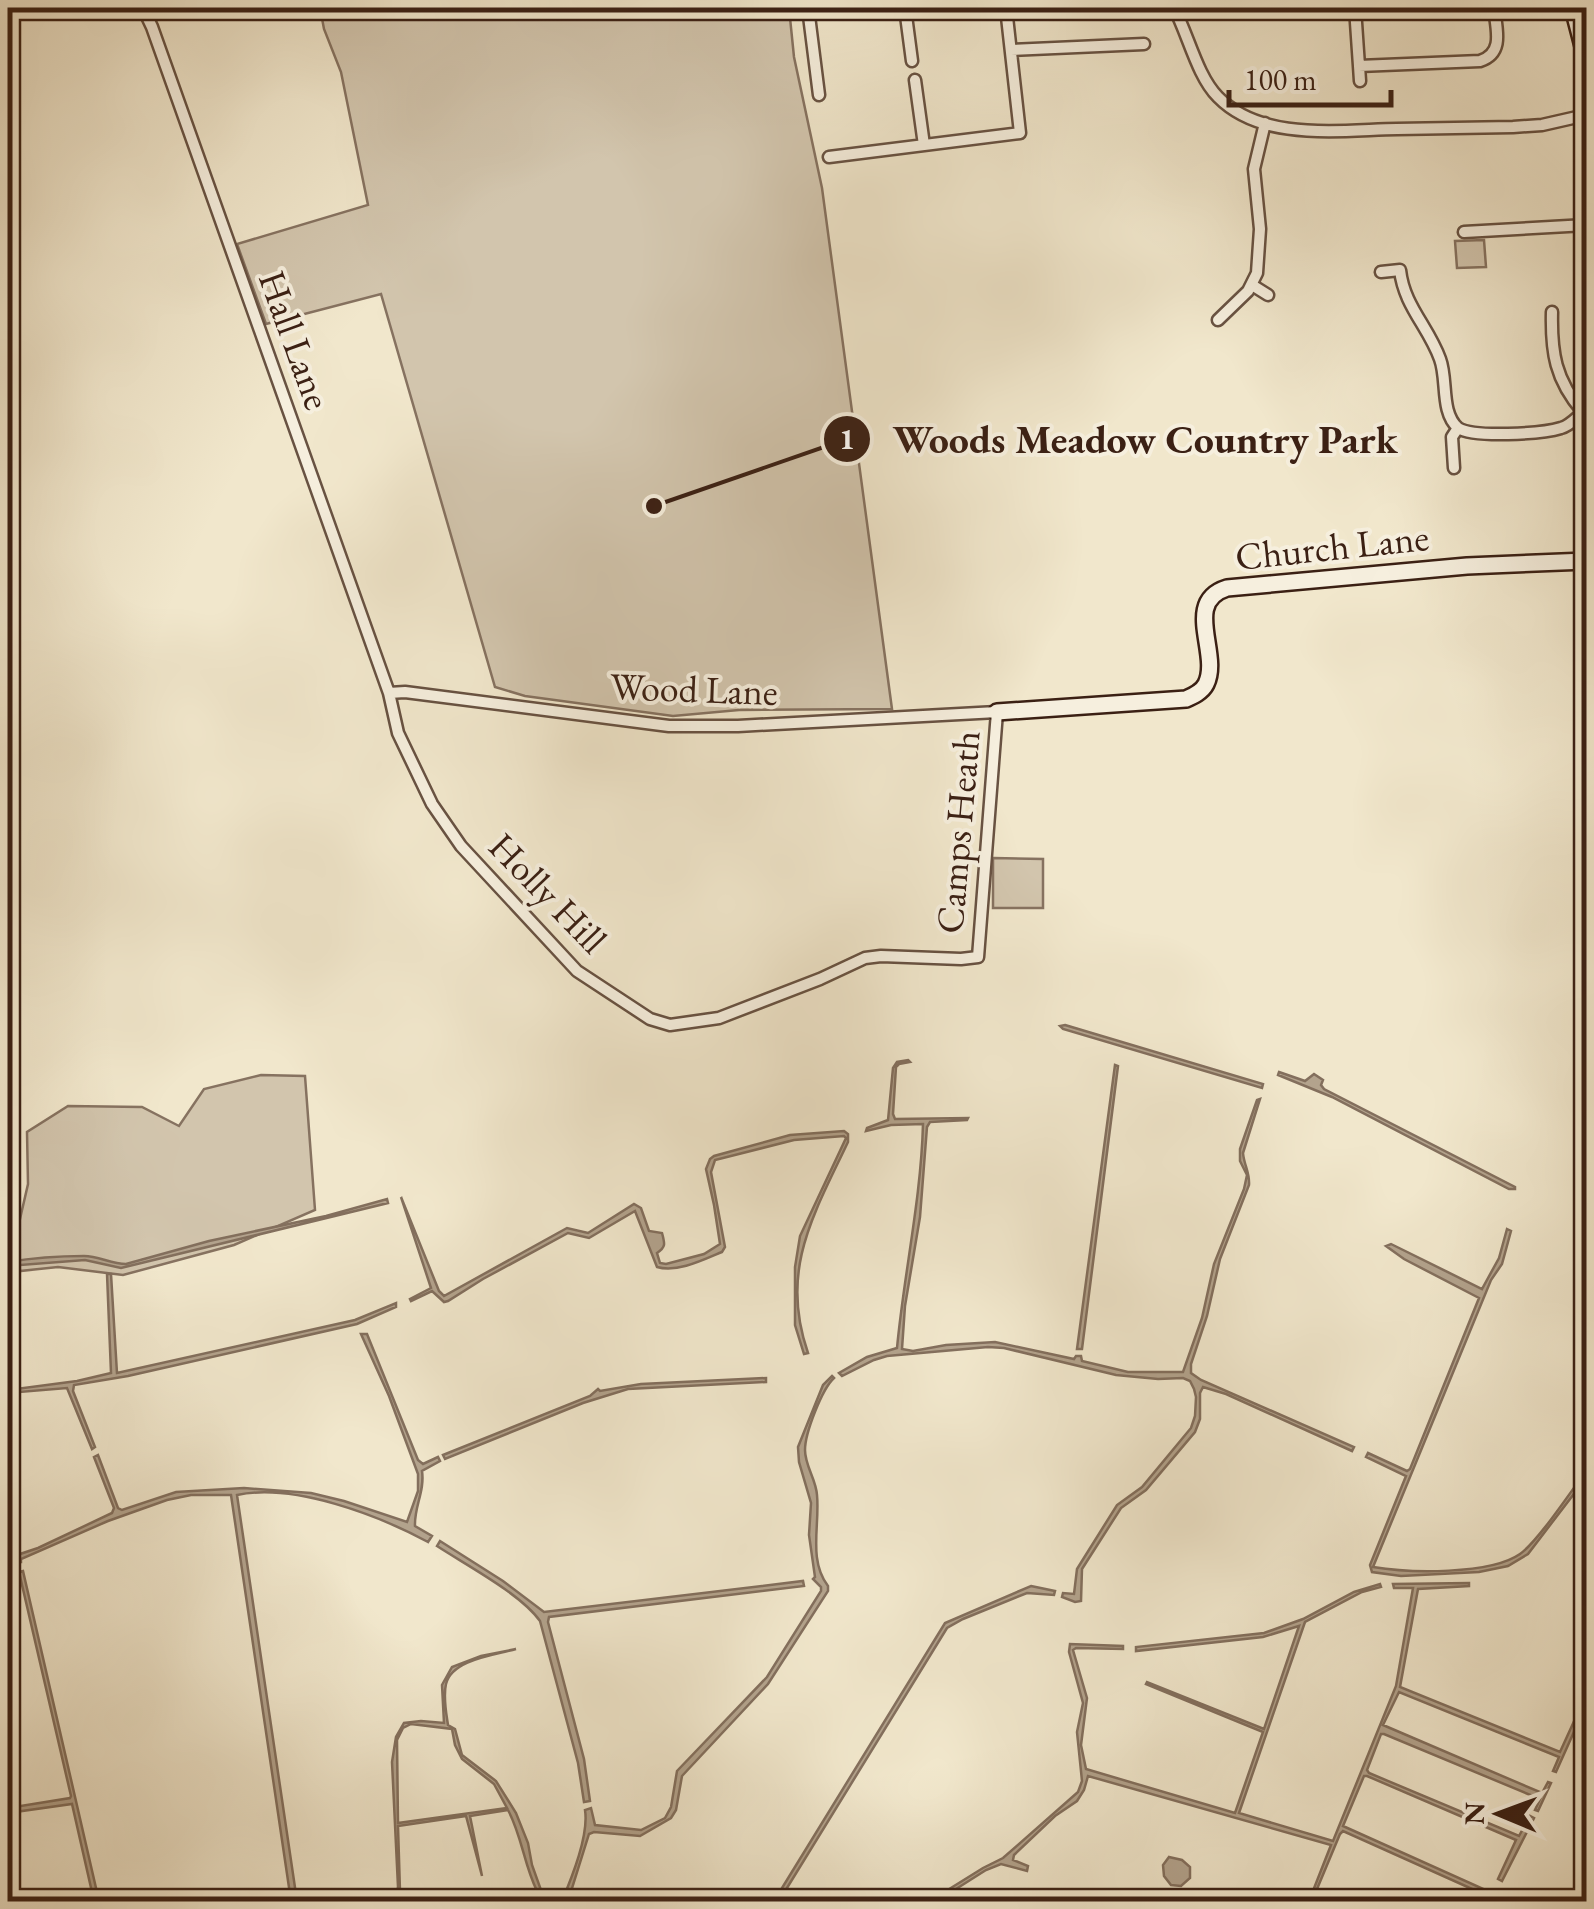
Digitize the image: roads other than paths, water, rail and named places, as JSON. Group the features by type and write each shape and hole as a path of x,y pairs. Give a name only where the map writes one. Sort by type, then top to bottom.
{"street":[{"name":"Hall Lane","path":"142,8 390,693"},
{"path":"808,8 819,95"},
{"path":"905,8 912,61"},
{"path":"829,156 1020,133 1006,8"},
{"path":"1174,8 1218,98 1239,114 1265,123 1304,130 1514,127 1586,115"},
{"path":"1355,8 1360,81"},
{"path":"1359,66 1489,58 1495,52 1498,38 1494,8"},
{"path":"1573,8 1586,58"},
{"path":"1011,50 1078,41 1144,44"},
{"path":"915,80 924,145"},
{"path":"1218,320 1252,285 1260,260 1254,169 1265,123"},
{"path":"1483,217 1484,231"},
{"path":"1464,232 1586,225"},
{"path":"1381,272 1400,270 1405,296 1440,358 1448,414 1452,423 1469,434 1564,428 1584,411 1568,395 1557,367 1552,312"},
{"path":"1252,285 1268,294"},
{"path":"1454,468 1452,436 1458,428"},
{"name":"Church Lane","path":"997,712 1186,700 1206,684 1204,610 1208,599 1227,588 1467,566 1586,562"},
{"name":"Wood Lane","path":"390,693 670,726 997,712"},
{"name":"Holly Hill","path":"390,693 398,732 432,804 460,846 577,971 650,1019 670,1024 719,1018 865,958 978,957"},
{"name":"Camps Heath","path":"978,957 997,712"}],"place":[{"name":"Woods Meadow Country Park","path":"654,506"}]}
